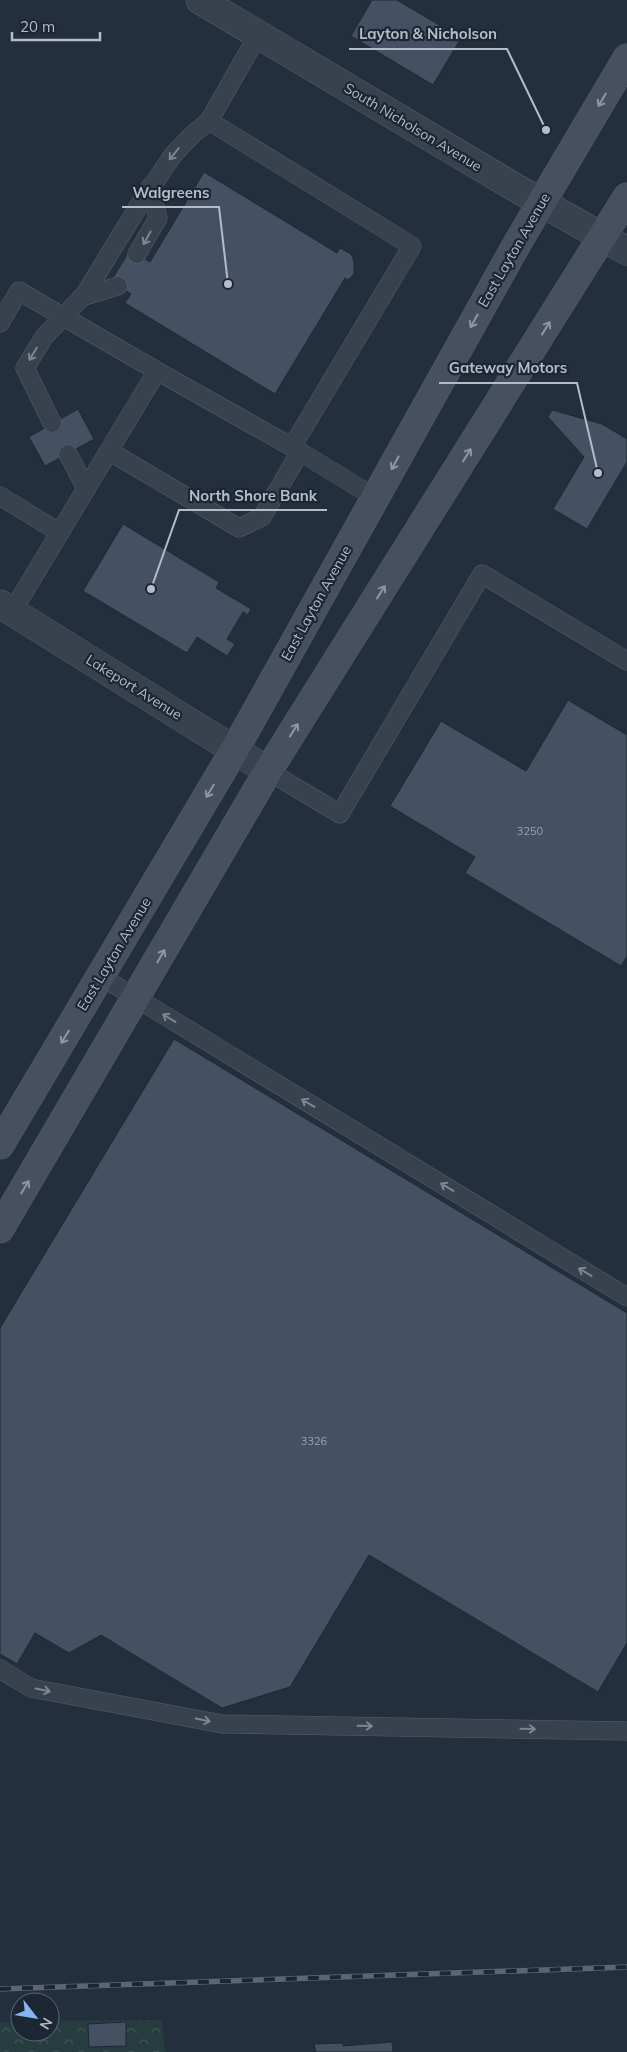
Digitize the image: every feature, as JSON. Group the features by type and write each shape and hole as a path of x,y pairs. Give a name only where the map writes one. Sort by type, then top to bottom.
{"main road":[{"name":"East Layton Avenue","path":"0,1145 234,749 541,203 627,58"},
{"path":"0,1229 137,998 268,771 627,197"}],"street":[{"name":"South Nicholson Avenue","path":"200,0 541,203 627,251"},
{"name":"Lakeport Avenue","path":"6,608 268,771"}],"lane":[{"path":"52,423 25,368 44,337 82,298 150,187 182,144 209,121 258,35"},
{"path":"109,451 239,528 262,517 296,450 412,246 209,121"},
{"path":"137,254 158,218 150,187"},
{"path":"82,298 118,286"},
{"path":"0,323 19,291 376,498"},
{"path":"6,608 60,533 157,371"},
{"path":"68,454 86,488"},
{"path":"0,496 60,533"},
{"path":"268,771 340,814 482,574 627,661"},
{"path":"100,976 627,1298"},
{"path":"0,1669 31,1688 222,1724 627,1731"}],"green space":[{"path":"162,2020 165,2052 0,2052 0,2022 10,2022 10,2042 60,2042 60,2021"}],"building":[{"path":"372,0 397,0 461,38 433,85 351,36"},
{"path":"204,172 337,253 340,248 351,254 354,261 354,274 348,280 345,278 275,394 125,303 131,294 111,281 130,250 150,262"},
{"path":"78,409 94,439 45,466 29,437"},
{"path":"552,410 602,424 627,439 627,462 587,529 553,509 584,457 548,417"},
{"path":"123,524 219,582 216,588 251,609 248,615 243,612 227,639 235,644 227,656 197,637 187,653 83,591"},
{"path":"568,700 627,735 627,956 621,966 465,873 475,857 390,806 441,721 526,771"},
{"path":"174,1039 627,1313 627,1643 598,1692 369,1555 290,1687 222,1708 101,1635 69,1653 35,1633 17,1664 0,1654 0,1328"},
{"path":"126,2022 126,2046 89,2047 88,2024"},
{"path":"392,2042 393,2052 316,2052 314,2044 343,2043 343,2046"}],"railway":[{"path":"0,1989 627,1967"}],"place":[{"name":"Layton & Nicholson","path":"546,130"},
{"name":"Walgreens","path":"228,284"},
{"name":"Gateway Motors","path":"598,473"},
{"name":"North Shore Bank","path":"151,589"}]}
